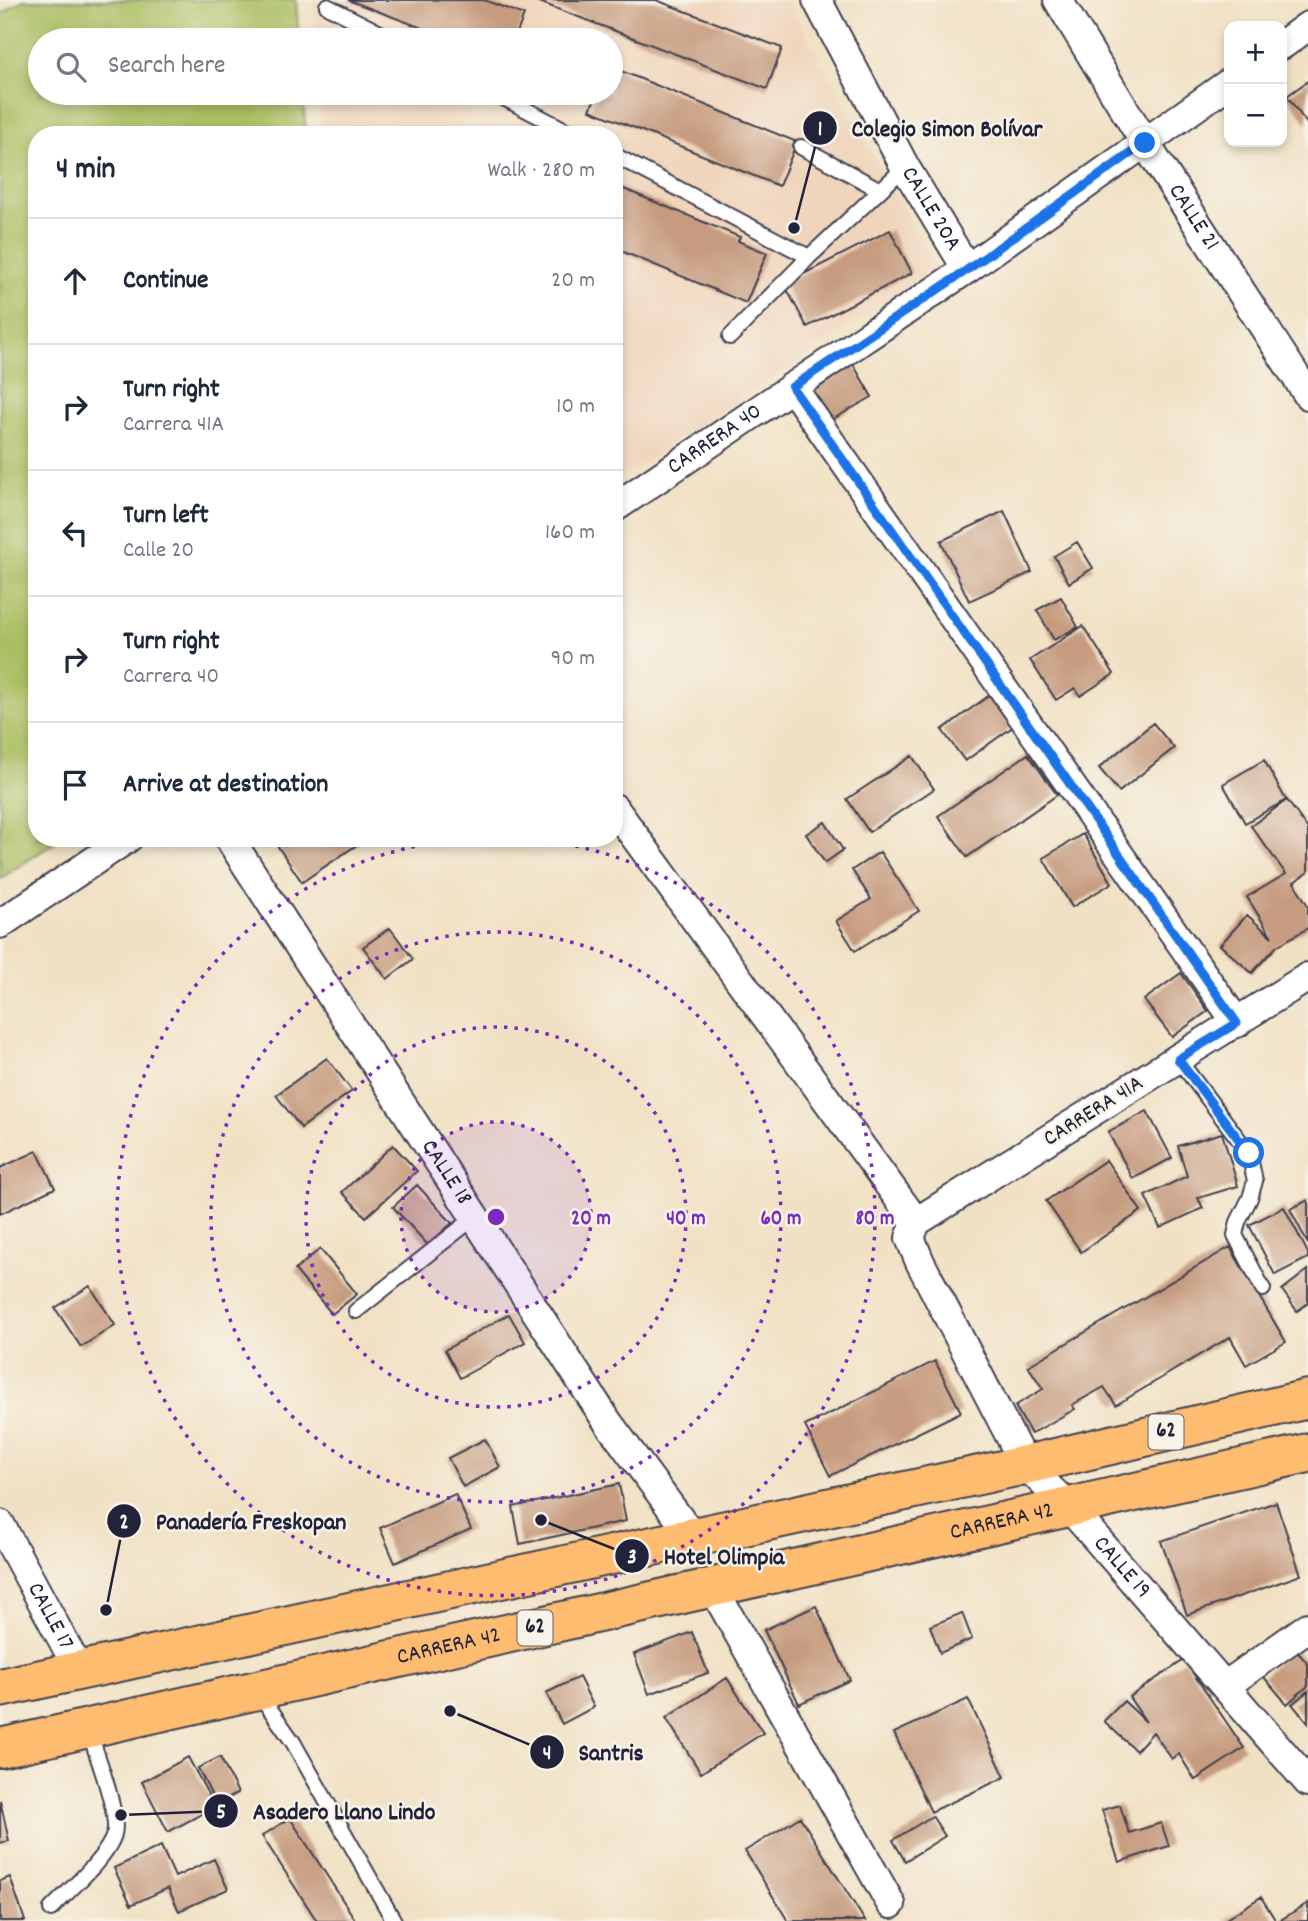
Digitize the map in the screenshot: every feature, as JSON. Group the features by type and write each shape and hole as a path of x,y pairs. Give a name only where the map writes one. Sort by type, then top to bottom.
{"highway":[{"name":"62","path":"0,1688 1025,1465 1308,1399"},
{"name":"CARRERA 42","path":"0,1748 1308,1452"}],"street":[{"name":"CALLE 20A","path":"817,0 905,167 967,270"},
{"name":"CALLE 21","path":"1058,0 1145,143 1308,395"},
{"path":"1287,41 1308,26"},
{"name":"CARRERA 40","path":"623,502 967,270 1228,84"},
{"path":"792,387 1237,1023"},
{"path":"623,820 916,1222"},
{"path":"0,924 115,847"},
{"name":"CALLE 18","path":"235,847 607,1421 692,1536"},
{"name":"CARRERA 41A","path":"916,1222 1308,977"},
{"name":"CALLE 19","path":"916,1222 910,1238 920,1262 1025,1465 1069,1507 1308,1782"},
{"name":"CALLE 17","path":"0,1524 79,1670"},
{"path":"713,1588 891,1904"},
{"path":"1225,1686 1308,1627"}],"lane":[{"path":"327,6 370,28"},
{"path":"516,105 554,126"},
{"path":"801,147 880,190"},
{"path":"623,160 809,257"},
{"path":"730,337 809,257 905,167"},
{"path":"1178,1059 1249,1153 1255,1181 1235,1235 1263,1289"},
{"path":"356,1311 475,1217"},
{"path":"257,1691 293,1742 394,1921"},
{"path":"51,1909 106,1851 115,1832 104,1773 88,1729"}],"shaded area":[{"path":"313,0 787,0 937,269 623,476 623,126 321,126 320,105 623,105 623,28 315,28"}],"green space":[{"path":"23,0 296,0 298,28 28,28 28,105 304,105 305,126 28,126 28,847 48,847 0,879 0,15"}],"building":[{"path":"348,0 484,0 524,15 519,28 422,28"},
{"path":"534,0 656,0 782,48 767,89 623,34 623,28 607,28"},
{"path":"623,72 797,142 779,186 590,110 592,105 623,105"},
{"path":"1308,81 1308,125 1287,96"},
{"path":"623,189 740,237 738,241 767,253 746,303 623,252"},
{"path":"890,230 912,273 807,327 784,284"},
{"path":"853,364 872,397 826,423 808,390"},
{"path":"1004,511 1032,572 969,601 941,541"},
{"path":"1077,542 1093,568 1069,583 1054,556"},
{"path":"1061,597 1078,627 1054,640 1037,610"},
{"path":"1083,626 1114,674 1080,696 1075,688 1056,700 1030,660"},
{"path":"998,689 1021,721 965,761 942,730"},
{"path":"1153,723 1174,748 1119,792 1099,768"},
{"path":"1028,754 1057,795 967,857 938,816"},
{"path":"912,756 934,789 869,832 847,799"},
{"path":"1264,760 1286,800 1245,823 1223,784"},
{"path":"1287,800 1308,829 1308,872 1294,882 1308,906 1308,928 1277,946 1252,973 1220,945 1247,915 1272,937 1247,897 1286,874 1251,826"},
{"path":"825,822 843,850 825,863 806,834"},
{"path":"1083,834 1112,883 1072,907 1043,858"},
{"path":"278,847 354,847 302,882"},
{"path":"880,852 919,911 855,951 836,921 871,899 852,870"},
{"path":"390,928 413,959 387,979 363,947"},
{"path":"1181,973 1208,1011 1172,1037 1144,1000"},
{"path":"327,1058 352,1091 301,1128 276,1095"},
{"path":"1147,1111 1172,1158 1133,1179 1108,1132"},
{"path":"1222,1133 1238,1186 1198,1198 1203,1208 1160,1228 1145,1196 1187,1176 1178,1146"},
{"path":"393,1145 417,1171 366,1217 342,1192"},
{"path":"37,1151 55,1188 0,1214 0,1168"},
{"path":"1106,1160 1141,1211 1081,1252 1046,1201"},
{"path":"417,1185 452,1223 428,1245 393,1207"},
{"path":"1308,1200 1308,1244 1290,1209"},
{"path":"1284,1207 1308,1253 1308,1258 1275,1275 1249,1225"},
{"path":"1230,1247 1286,1342 1246,1365 1230,1337 1116,1405 1104,1387 1072,1405 1075,1409 1031,1434 1015,1406 1043,1389 1028,1366"},
{"path":"320,1249 357,1294 332,1314 295,1270"},
{"path":"1308,1270 1308,1303 1297,1311 1282,1290"},
{"path":"90,1286 115,1325 81,1347 55,1308"},
{"path":"509,1314 525,1342 460,1378 445,1350"},
{"path":"935,1361 961,1412 830,1476 805,1426"},
{"path":"485,1439 500,1467 463,1487 448,1458"},
{"path":"619,1484 626,1521 520,1544 513,1507"},
{"path":"455,1494 471,1529 395,1563 380,1528"},
{"path":"1276,1502 1301,1575 1187,1615 1161,1541"},
{"path":"816,1606 850,1680 799,1704 764,1630"},
{"path":"962,1613 972,1639 940,1653 930,1626"},
{"path":"692,1632 708,1673 649,1694 634,1654"},
{"path":"1294,1648 1308,1664 1308,1686 1287,1704 1263,1676"},
{"path":"1184,1660 1244,1748 1195,1780 1179,1754 1172,1759 1153,1732 1136,1751 1104,1721 1124,1701 1146,1722 1129,1697"},
{"path":"579,1677 594,1707 562,1724 546,1693"},
{"path":"727,1678 763,1733 701,1773 666,1718"},
{"path":"1308,1691 1308,1723 1292,1704"},
{"path":"968,1699 1005,1777 931,1812 894,1733"},
{"path":"188,1757 215,1807 168,1832 142,1782"},
{"path":"220,1757 238,1793 216,1804 198,1768"},
{"path":"0,1800 9,1841 0,1843"},
{"path":"1120,1805 1129,1833 1161,1823 1169,1846 1119,1862 1102,1810"},
{"path":"932,1816 945,1836 905,1861 893,1840"},
{"path":"800,1817 865,1921 788,1921 745,1851"},
{"path":"290,1818 356,1921 317,1921 262,1836"},
{"path":"161,1846 175,1877 214,1859 228,1889 179,1911 168,1888 131,1905 114,1868"},
{"path":"10,1877 25,1921 0,1921 0,1881"},
{"path":"1261,1897 1276,1921 1223,1921"},
{"path":"1308,1903 1308,1921 1279,1921"}],"place":[{"name":"Colegio Simon Bolívar","path":"794,228"},
{"name":"Hotel Olimpia","path":"541,1520"},
{"name":"Panadería Freskopan","path":"106,1610"},
{"name":"Santris","path":"450,1711"},
{"name":"Asadero Llano Lindo","path":"121,1815"}],"route":[{"path":"1145,143 967,270 792,387 1237,1023 1178,1059 1249,1153"}]}
